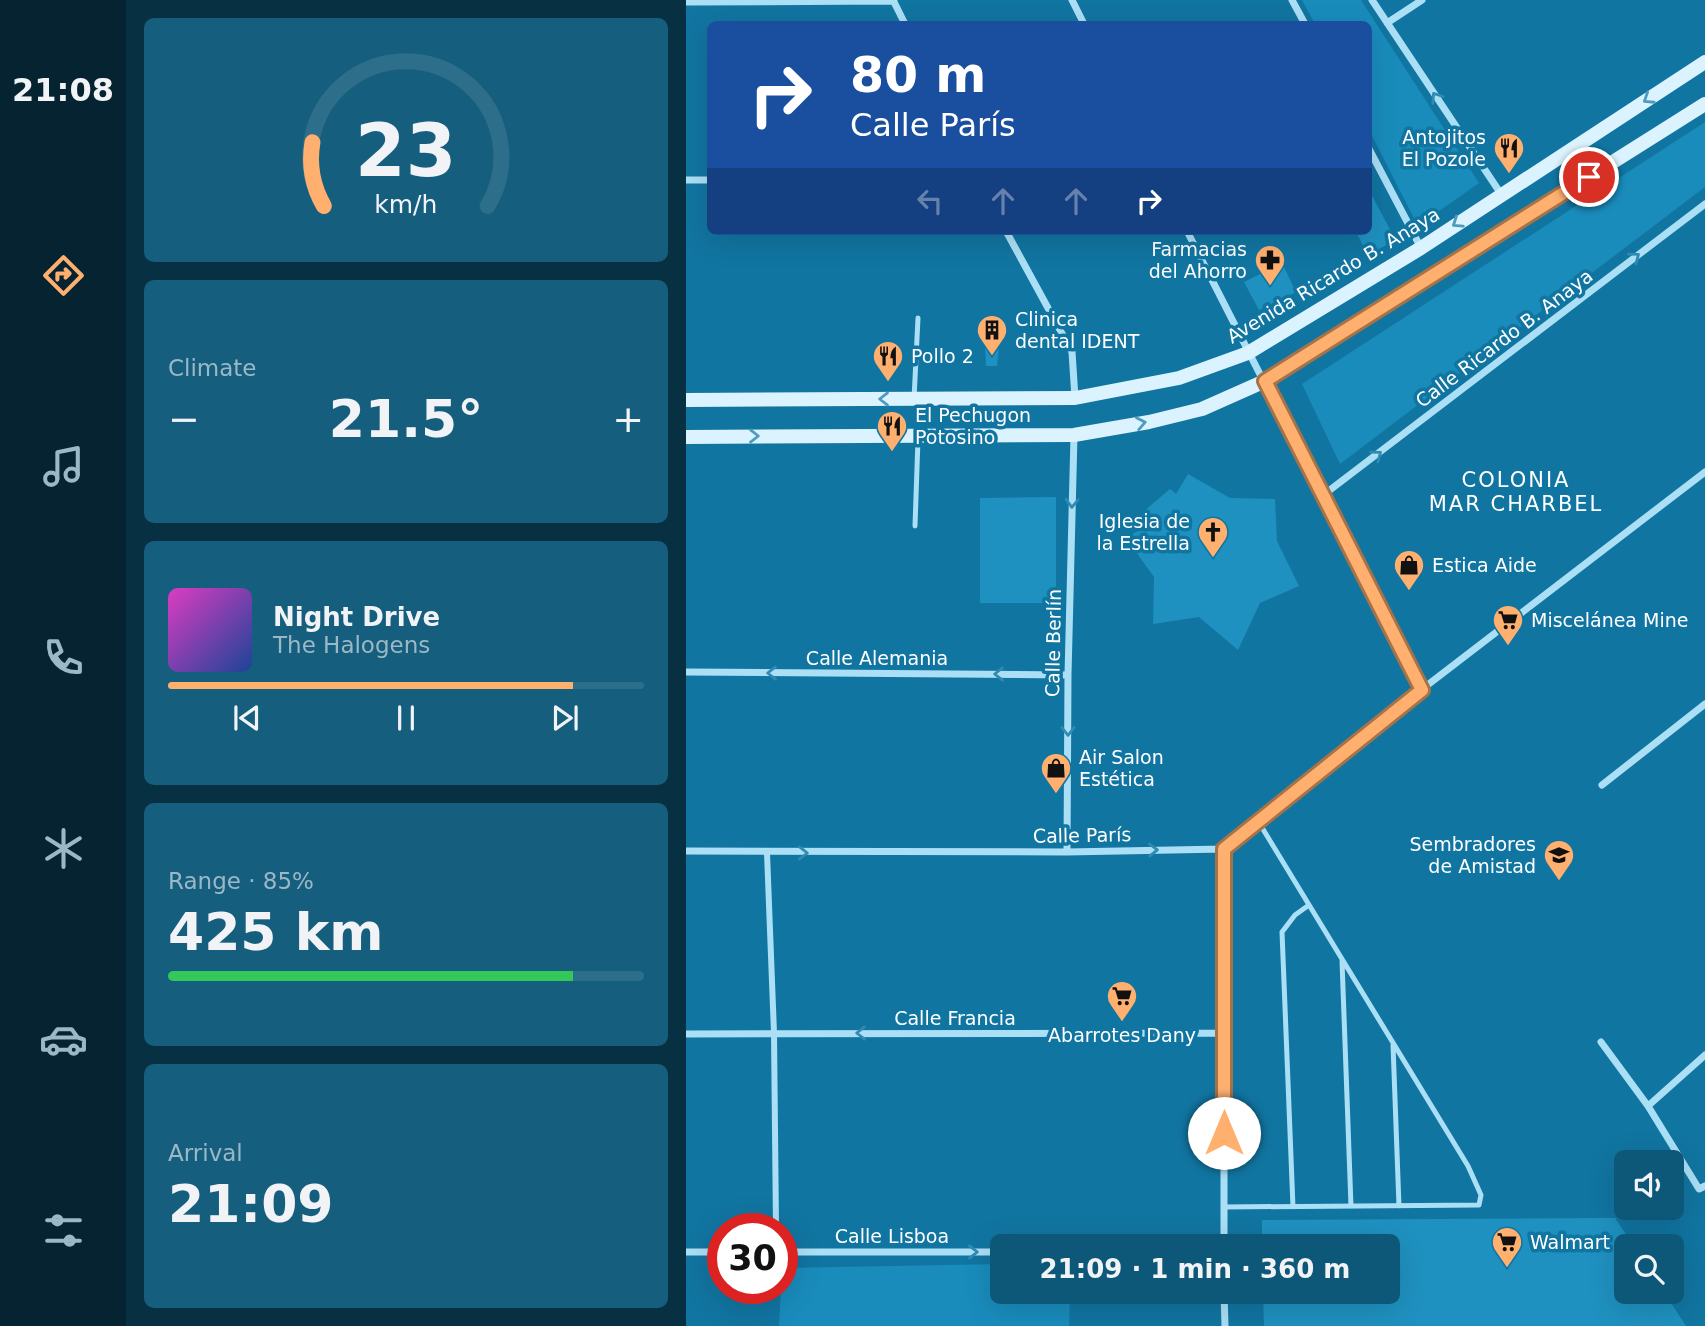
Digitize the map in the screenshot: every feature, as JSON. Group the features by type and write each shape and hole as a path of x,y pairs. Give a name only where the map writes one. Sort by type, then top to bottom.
{"main road":[{"name":"Avenida Ricardo B. Anaya","path":"686,400 1075,398 1178,378 1248,353 1421,248 1705,62"},
{"path":"686,437 1074,435 1149,422 1202,408 1265,381 1705,104"}],"street":[{"path":"686,2 893,0 904,21"},
{"path":"1072,0 1082,21"},
{"path":"1292,0 1303,21"},
{"path":"1372,0 1501,194"},
{"path":"1387,23 1422,0"},
{"path":"1372,155 1421,248"},
{"path":"686,180 707,180"},
{"name":"Calle Ricardo B. Anaya","path":"1322,496 1705,204"},
{"path":"1008,235 1072,352 1075,398"},
{"path":"1189,235 1422,690"},
{"name":"Calle Berlín","path":"1068,852 1068,675 1074,435"},
{"path":"1224,1234 1224,849 1422,690 1705,472"},
{"name":"Calle Alemania","path":"686,672 1068,675"},
{"path":"1602,785 1705,704"},
{"name":"Calle París","path":"686,851 1068,852 1224,849"},
{"path":"767,853 774,1033 776,1213"},
{"name":"Calle Francia","path":"686,1034 1223,1033"},
{"path":"1601,1042 1702,1187"},
{"path":"1648,1106 1705,1055"},
{"path":"686,1252 707,1252"},
{"name":"Calle Lisboa","path":"798,1252 990,1252"},
{"path":"1224,1304 1225,1326"}],"lane":[{"path":"914,399 918,318"},
{"path":"915,526 919,436"},
{"path":"1224,1207 1479,1205 1481,1195 1468,1166 1258,821"},
{"path":"1293,1207 1282,932 1296,915 1309,905"},
{"path":"1341,958 1351,1206"},
{"path":"1393,1043 1399,1206"}],"shaded area":[{"path":"1302,0 1361,0 1479,183 1418,226 1372,136 1372,21 1313,21"},
{"path":"1705,122 1705,187 1340,464 1302,384"},
{"path":"990,1264 990,1304 1070,1304 1069,1326 779,1326 780,1304 798,1304 798,1268"}],"building":[{"path":"1372,196 1395,239 1368,257 1358,235 1372,235"},
{"name":"Farmacias del Ahorro","path":"1282,263 1296,292 1259,310 1244,282"},
{"name":"Clinica dental IDENT","path":"999,347 997,366 986,366 985,348"},
{"name":"Iglesia de la Estrella","path":"1188,474 1230,498 1275,499 1277,541 1299,586 1260,603 1238,650 1199,617 1153,624 1154,577 1126,538 1152,522 1143,512 1170,489 1176,494"},
{"path":"1056,497 1056,603 980,603 980,498"},
{"name":"Walmart","path":"1614,1218 1626,1234 1614,1234 1614,1304 1672,1304 1686,1326 1264,1326 1263,1304 1400,1304 1400,1234 1262,1234 1262,1220"}],"place":[{"name":"Antojitos El Pozole","path":"1509,175"},
{"name":"Farmacias del Ahorro","path":"1270,287"},
{"name":"Clinica dental IDENT","path":"992,357"},
{"name":"Pollo 2","path":"888,383"},
{"name":"El Pechugon Potosino","path":"892,453"},
{"name":"Iglesia de la Estrella","path":"1213,559"},
{"name":"Estica Aide","path":"1409,592"},
{"name":"Miscelánea Mine","path":"1508,647"},
{"name":"Air Salon Estética","path":"1056,795"},
{"name":"Sembradores de Amistad","path":"1559,882"},
{"name":"Abarrotes Dany","path":"1122,1023"},
{"name":"Walmart","path":"1507,1269"}],"district":[{"name":"COLONIA MAR CHARBEL","path":"1516,492"}],"route":[{"path":"1224,1133 1224,849 1422,690 1265,381 1589,177"}]}
